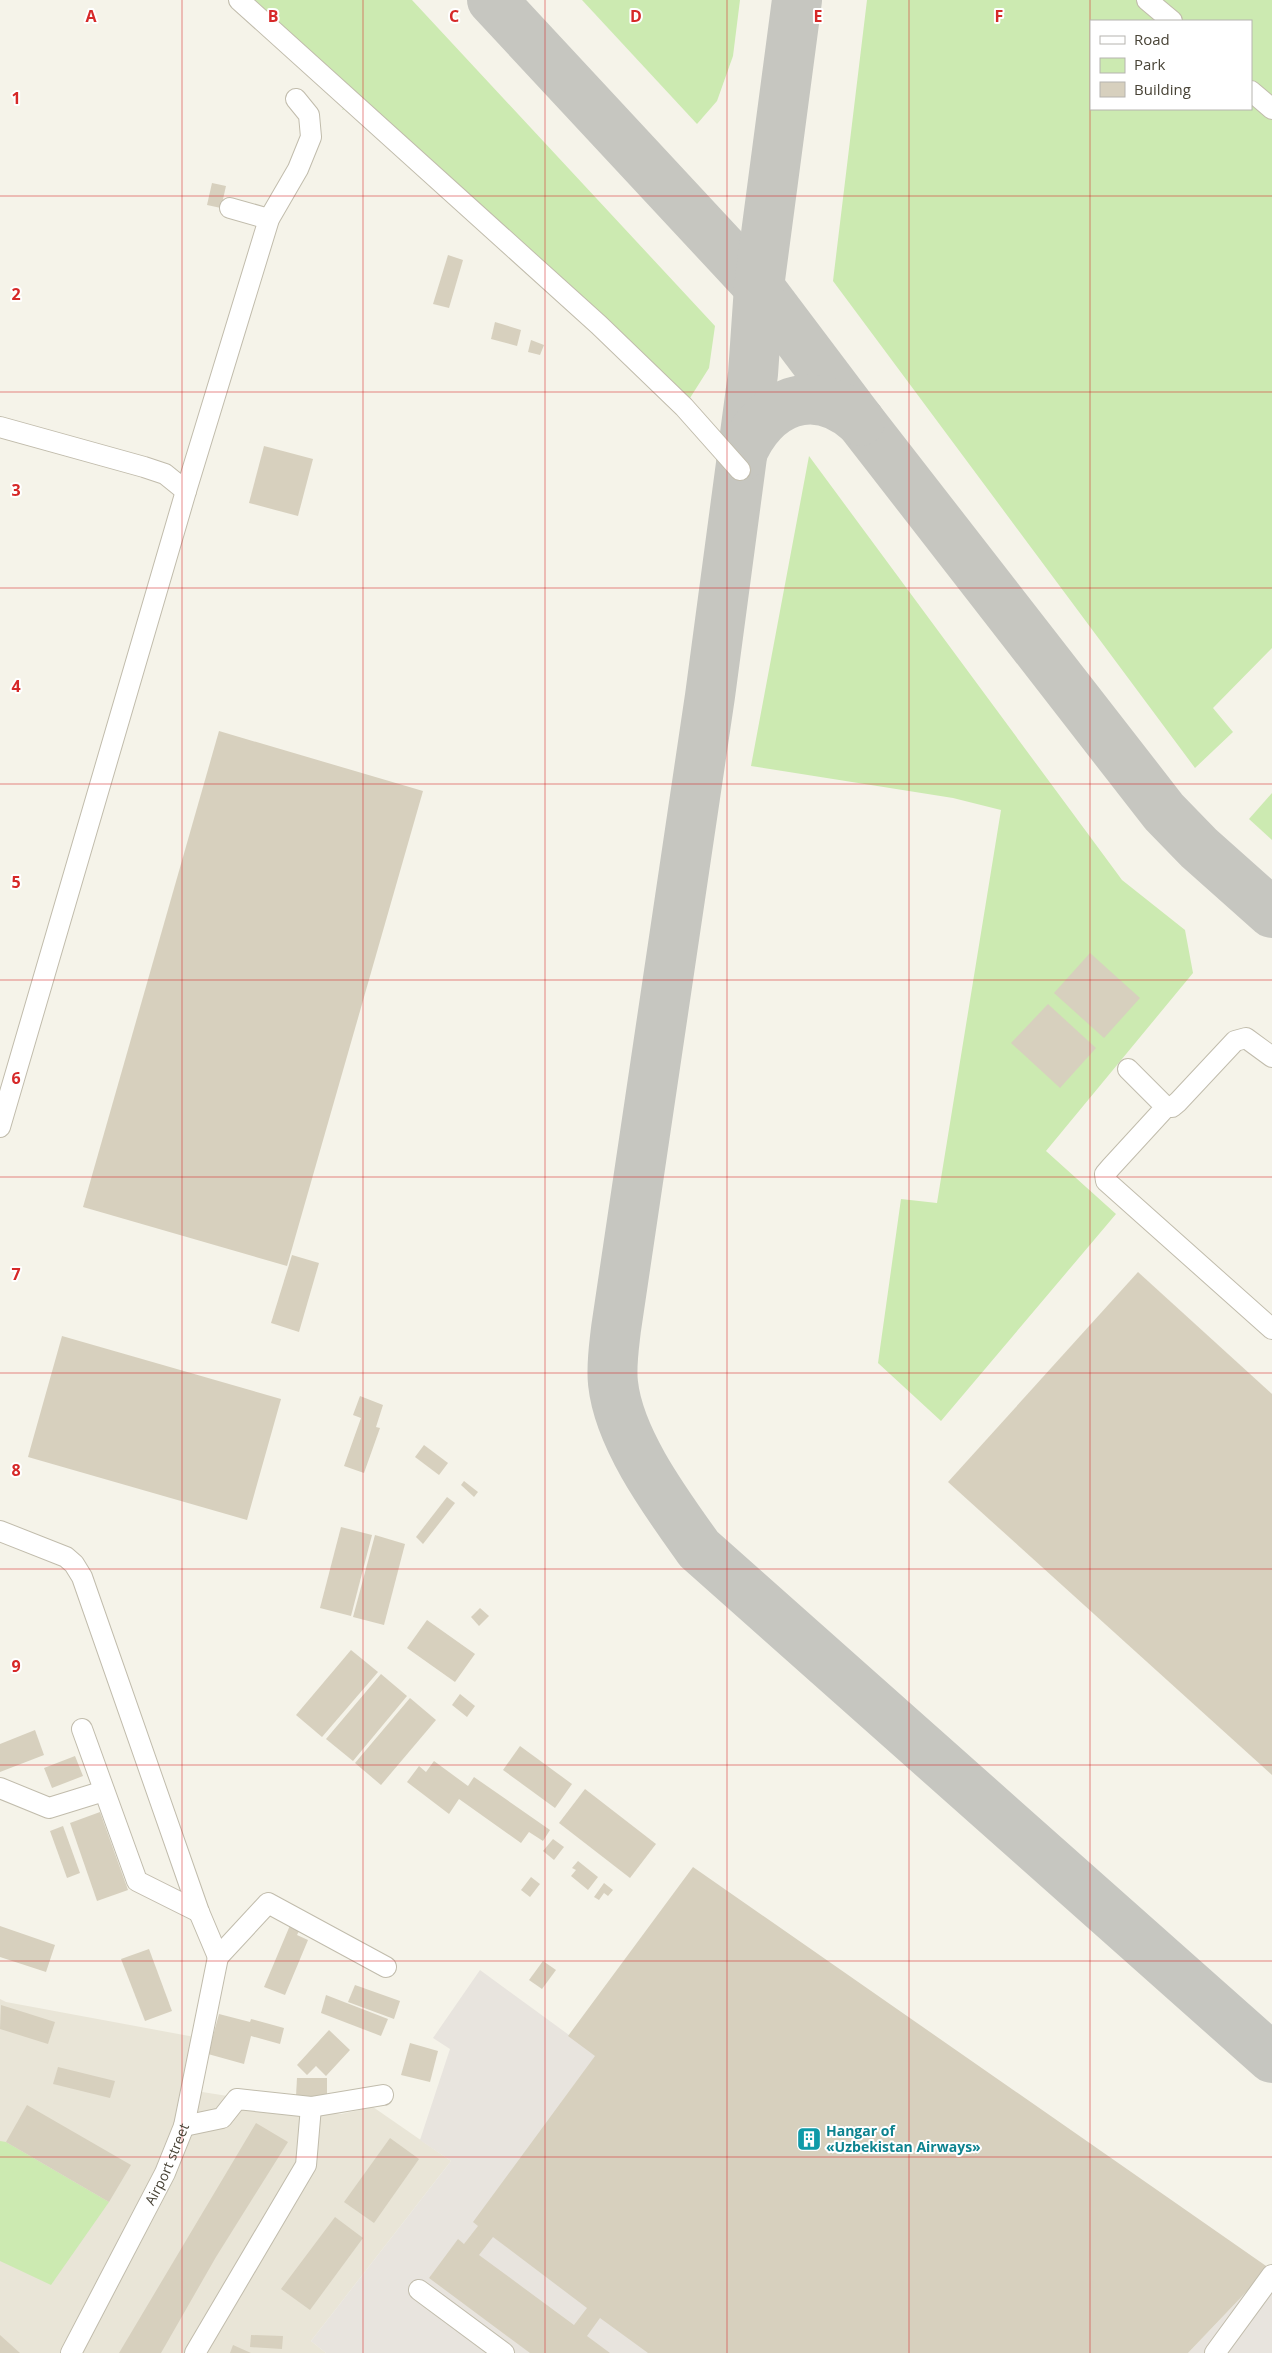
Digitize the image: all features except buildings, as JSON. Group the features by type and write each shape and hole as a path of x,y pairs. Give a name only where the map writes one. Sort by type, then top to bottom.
{"street":[{"path":"239,0 599,325 684,407 740,470"},
{"path":"1148,0 1171,20"},
{"path":"1252,92 1272,109"},
{"path":"0,1127 186,491 269,219 298,169 311,137 309,115 296,99"},
{"path":"230,208 269,219"},
{"path":"0,427 144,466 165,474 186,491"},
{"path":"1128,1069 1166,1107 1172,1107 1235,1041 1246,1038 1272,1057"},
{"path":"1166,1107 1105,1174 1106,1181 1272,1328"},
{"path":"0,1531 56,1552 71,1560 78,1570 199,1912 218,1957 268,1903 386,1967"},
{"path":"82,1729 137,1881 199,1912"},
{"path":"0,1788 49,1808 104,1791"},
{"name":"Аirport street","path":"71,2353 166,2173 184,2126 218,1957"},
{"path":"184,2126 222,2118 237,2099 311,2107 384,2094"},
{"path":"195,2353 306,2165 311,2107"},
{"path":"1215,2353 1272,2275"},
{"path":"419,2290 504,2353"}],"shaded area":[{"path":"480,1970 995,2353 326,2353 311,2341 451,2161 420,2140 450,2049 433,2038"},
{"path":"0,1999 6,2002 200,2038 196,2091 341,2114 373,2107 451,2161 311,2341 326,2353 0,2353"},
{"path":"1269,2268 1272,2269 1272,2353 1188,2353"}],"green space":[{"path":"229,0 412,0 715,326 709,368 690,398 364,100 342,110 345,105"},
{"path":"582,0 740,0 733,56 717,101 697,124"},
{"path":"867,0 1272,0 1272,648 1213,708 1233,732 1195,768 833,281"},
{"path":"809,456 1122,880 1185,930 1193,973 1046,1151 1116,1214 941,1421 878,1363 901,1199 937,1203 1001,810 953,798 751,766"},
{"path":"1272,793 1272,840 1249,819"},
{"path":"0,2141 6,2142 109,2202 51,2285 0,2261"}],"taxiway":[{"path":"492,0 759,287 860,421 1164,812 1199,848 1272,913"},
{"path":"797,0 759,287 753,374 710,696 616,1329 612,1370 617,1405 634,1449 659,1492 699,1549 1272,2058"},
{"path":"741,456 762,422 776,410 792,402 808,400 825,401 843,408 860,421"}],"place":[{"name":"Hangar of «Uzbekistan Airways»","path":"809,2139"}]}
